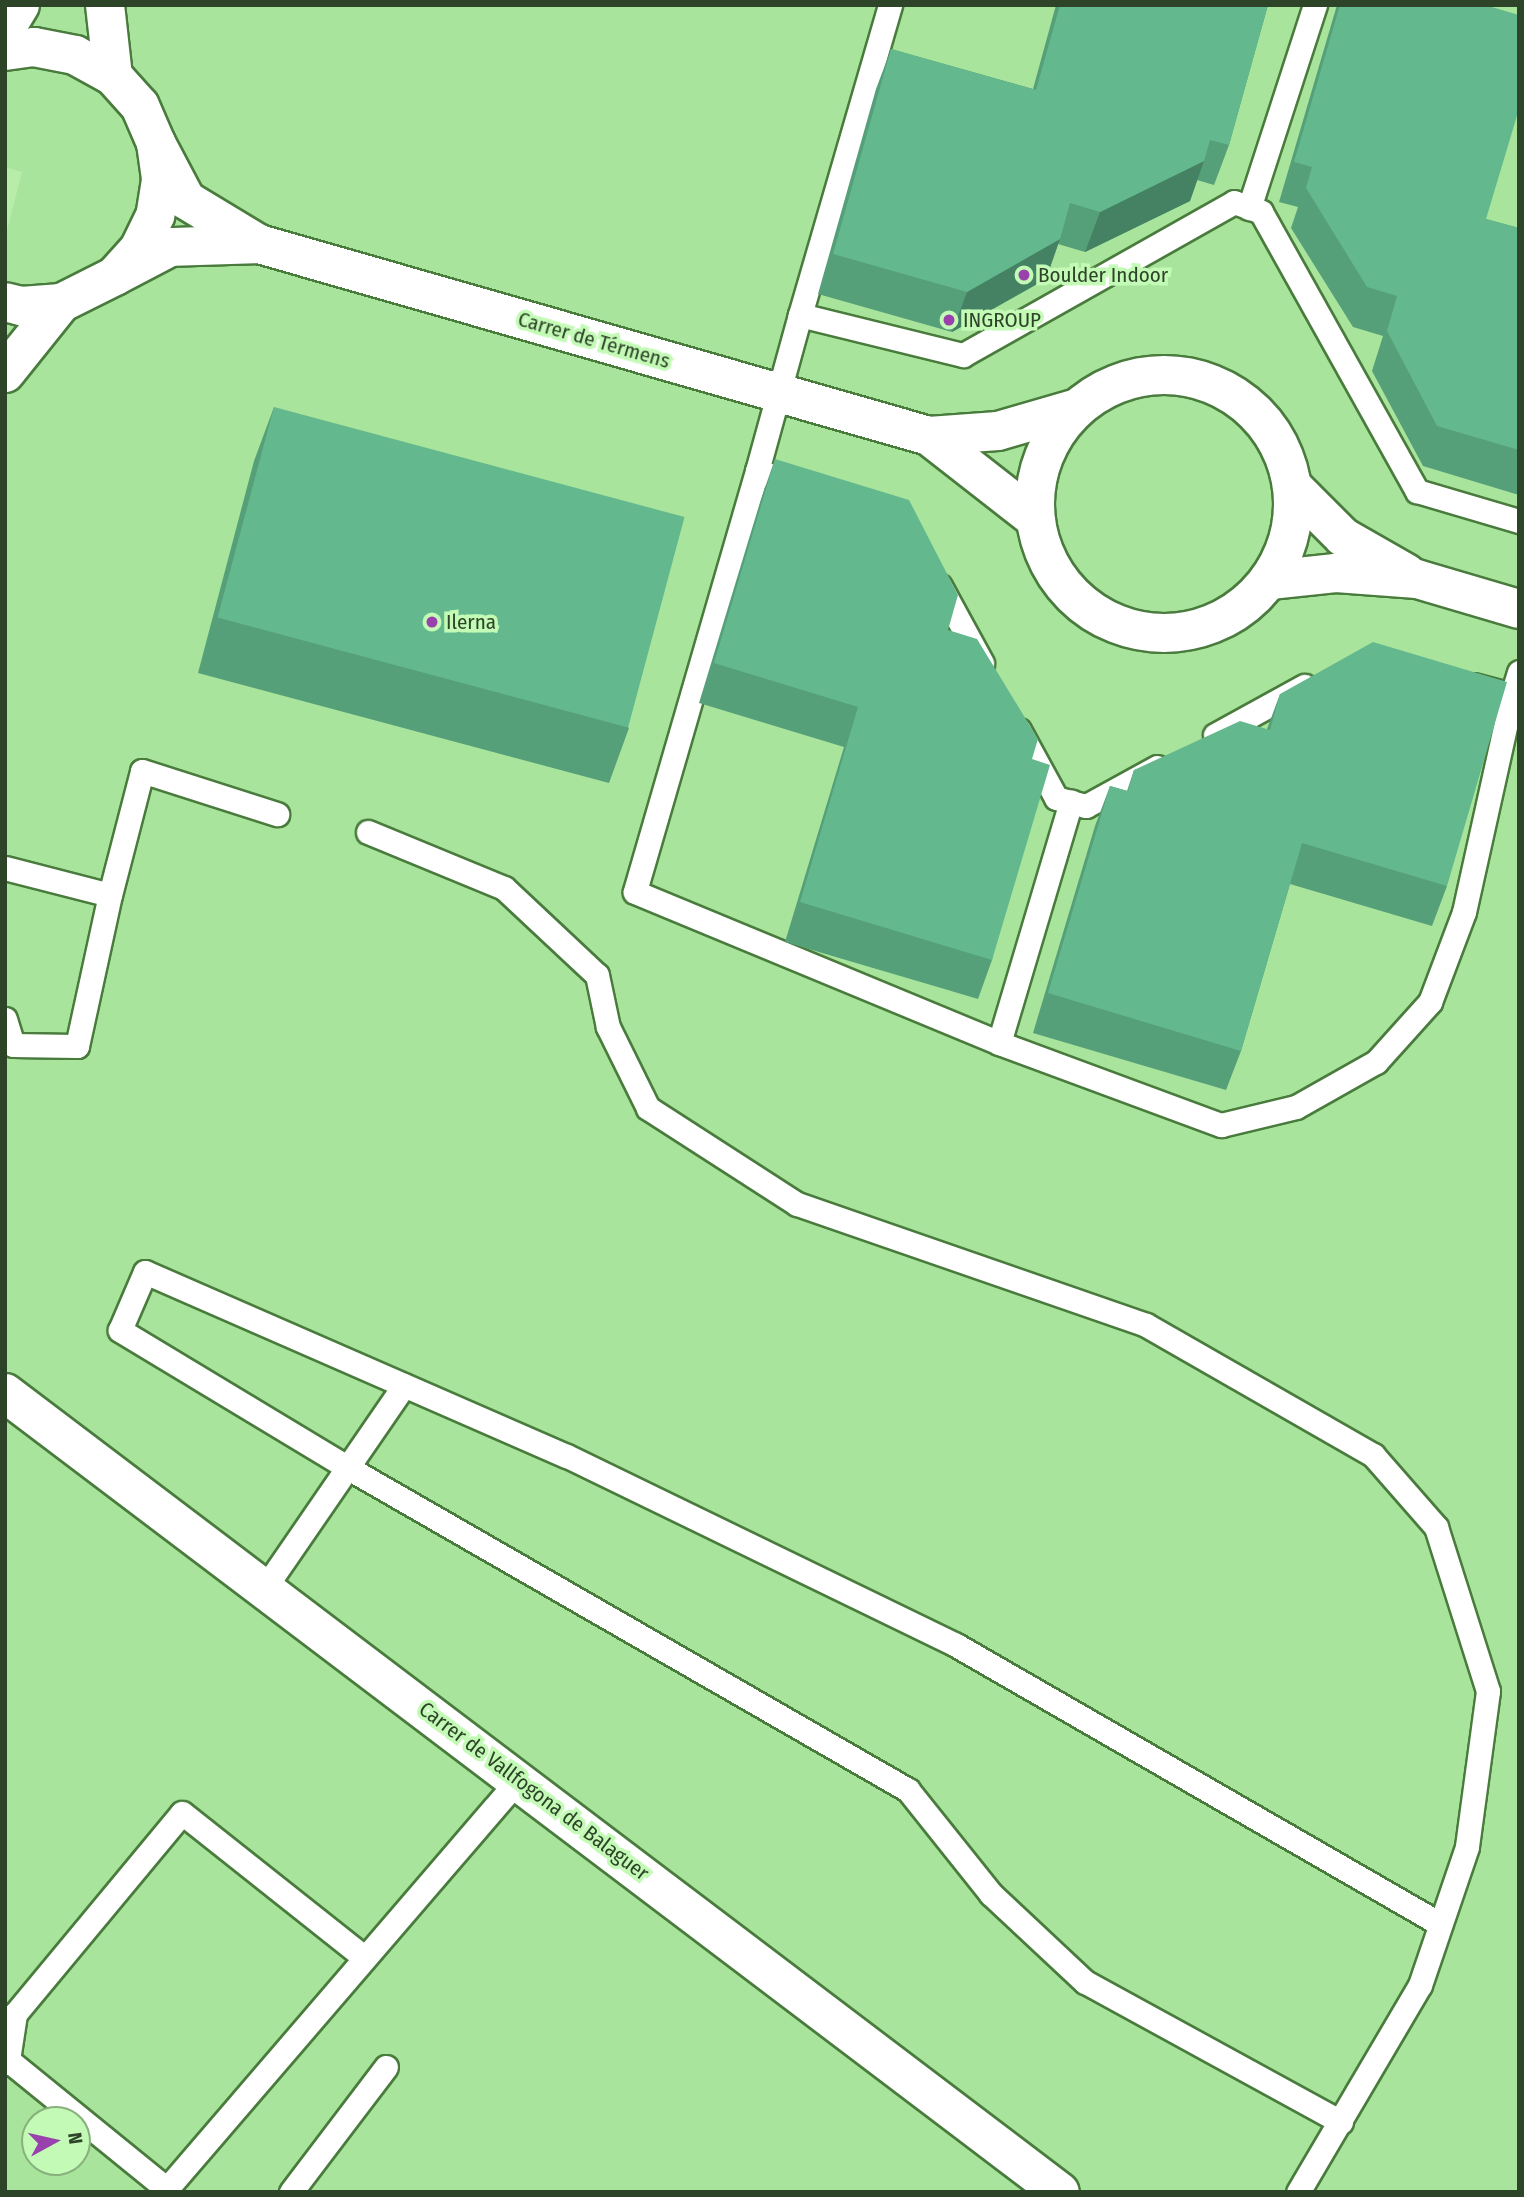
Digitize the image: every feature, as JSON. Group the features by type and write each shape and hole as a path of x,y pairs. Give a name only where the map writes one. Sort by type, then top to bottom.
{"street":[{"path":"5,30 20,5"},
{"path":"105,5 113,76"},
{"path":"5,51 34,47 75,55 113,76 140,106 156,144 161,180 155,216 139,249 115,276"},
{"name":"Carrer de Térmens","path":"156,144 186,200 259,244 929,436 998,431 1074,409"},
{"name":"Carrer de Térmens","path":"61,303 170,247 259,244"},
{"path":"5,302 21,306 61,303"},
{"path":"5,373 61,303"},
{"path":"1147,374 1187,376 1225,389 1258,414 1281,447 1292,486 1293,519 1285,551 1270,580 1241,608 1205,628 1166,634 1125,628 1089,610 1060,583 1041,546 1034,519 1038,470 1052,437 1074,409 1108,386 1147,374"},
{"name":"Carrer de Térmens","path":"929,436 1034,519"},
{"path":"1292,486 1343,537 1417,579"},
{"path":"1270,580 1336,573 1417,579 1519,609"},
{"name":"Carrer de Vallfogona de Balaguer","path":"5,1393 1060,2192"}],"lane":[{"path":"890,5 800,315 782,394 757,471 635,892 999,1043 1220,1125 1296,1107 1376,1062 1430,1002 1464,912 1519,672"},
{"path":"1249,208 1315,5"},
{"path":"800,315 963,355 1234,202 1261,212 1417,491 1519,521"},
{"path":"757,471 823,491"},
{"path":"929,565 996,687"},
{"path":"1009,712 1056,798 1086,806 1324,675"},
{"path":"1448,678 1512,695"},
{"path":"5,1019 13,1045 77,1046 110,895 142,771 277,814"},
{"path":"999,1043 1071,802"},
{"path":"368,832 503,888 597,975 608,1027 648,1108 797,1204 1146,1325 1373,1455 1436,1527 1488,1691 1467,1847 1420,1985 1298,2192"},
{"path":"5,868 110,895"},
{"path":"1341,2122 1085,1982 991,1894 908,1790 350,1469 120,1330 145,1272 567,1456 956,1645 1440,1924"},
{"path":"264,1589 350,1469 404,1385"},
{"path":"365,1958 182,1813 15,2014 6,2062 166,2190 518,1780"},
{"path":"291,2192 386,2067"}],"shaded area":[{"path":"5,5 1519,5 1519,2192 5,2192 5,238 22,172 5,167"}],"building":[{"path":"1060,5 1268,5 1229,145 1210,140 1204,161 1100,212 1070,203 1060,239 967,292 833,254 891,49 1036,90"},
{"path":"1340,5 1485,5 1519,15 1519,109 1486,219 1519,228 1519,450 1437,426 1387,331 1397,296 1367,287 1306,188 1312,167 1294,162"},
{"name":"Ilerna","path":"274,407 685,517 628,728 218,618"},
{"path":"775,459 909,500 958,595 948,630 977,639 1038,739 1032,759 1050,765 992,960 800,902 858,707 714,663"},
{"path":"1373,642 1507,682 1447,886 1302,843 1241,1051 1048,993 1110,786 1128,791 1134,770 1240,721 1270,730 1280,694"}],"place":[{"name":"Boulder Indoor","path":"1024,275"},
{"name":"INGROUP","path":"949,320"},
{"name":"Ilerna","path":"432,622"}]}
